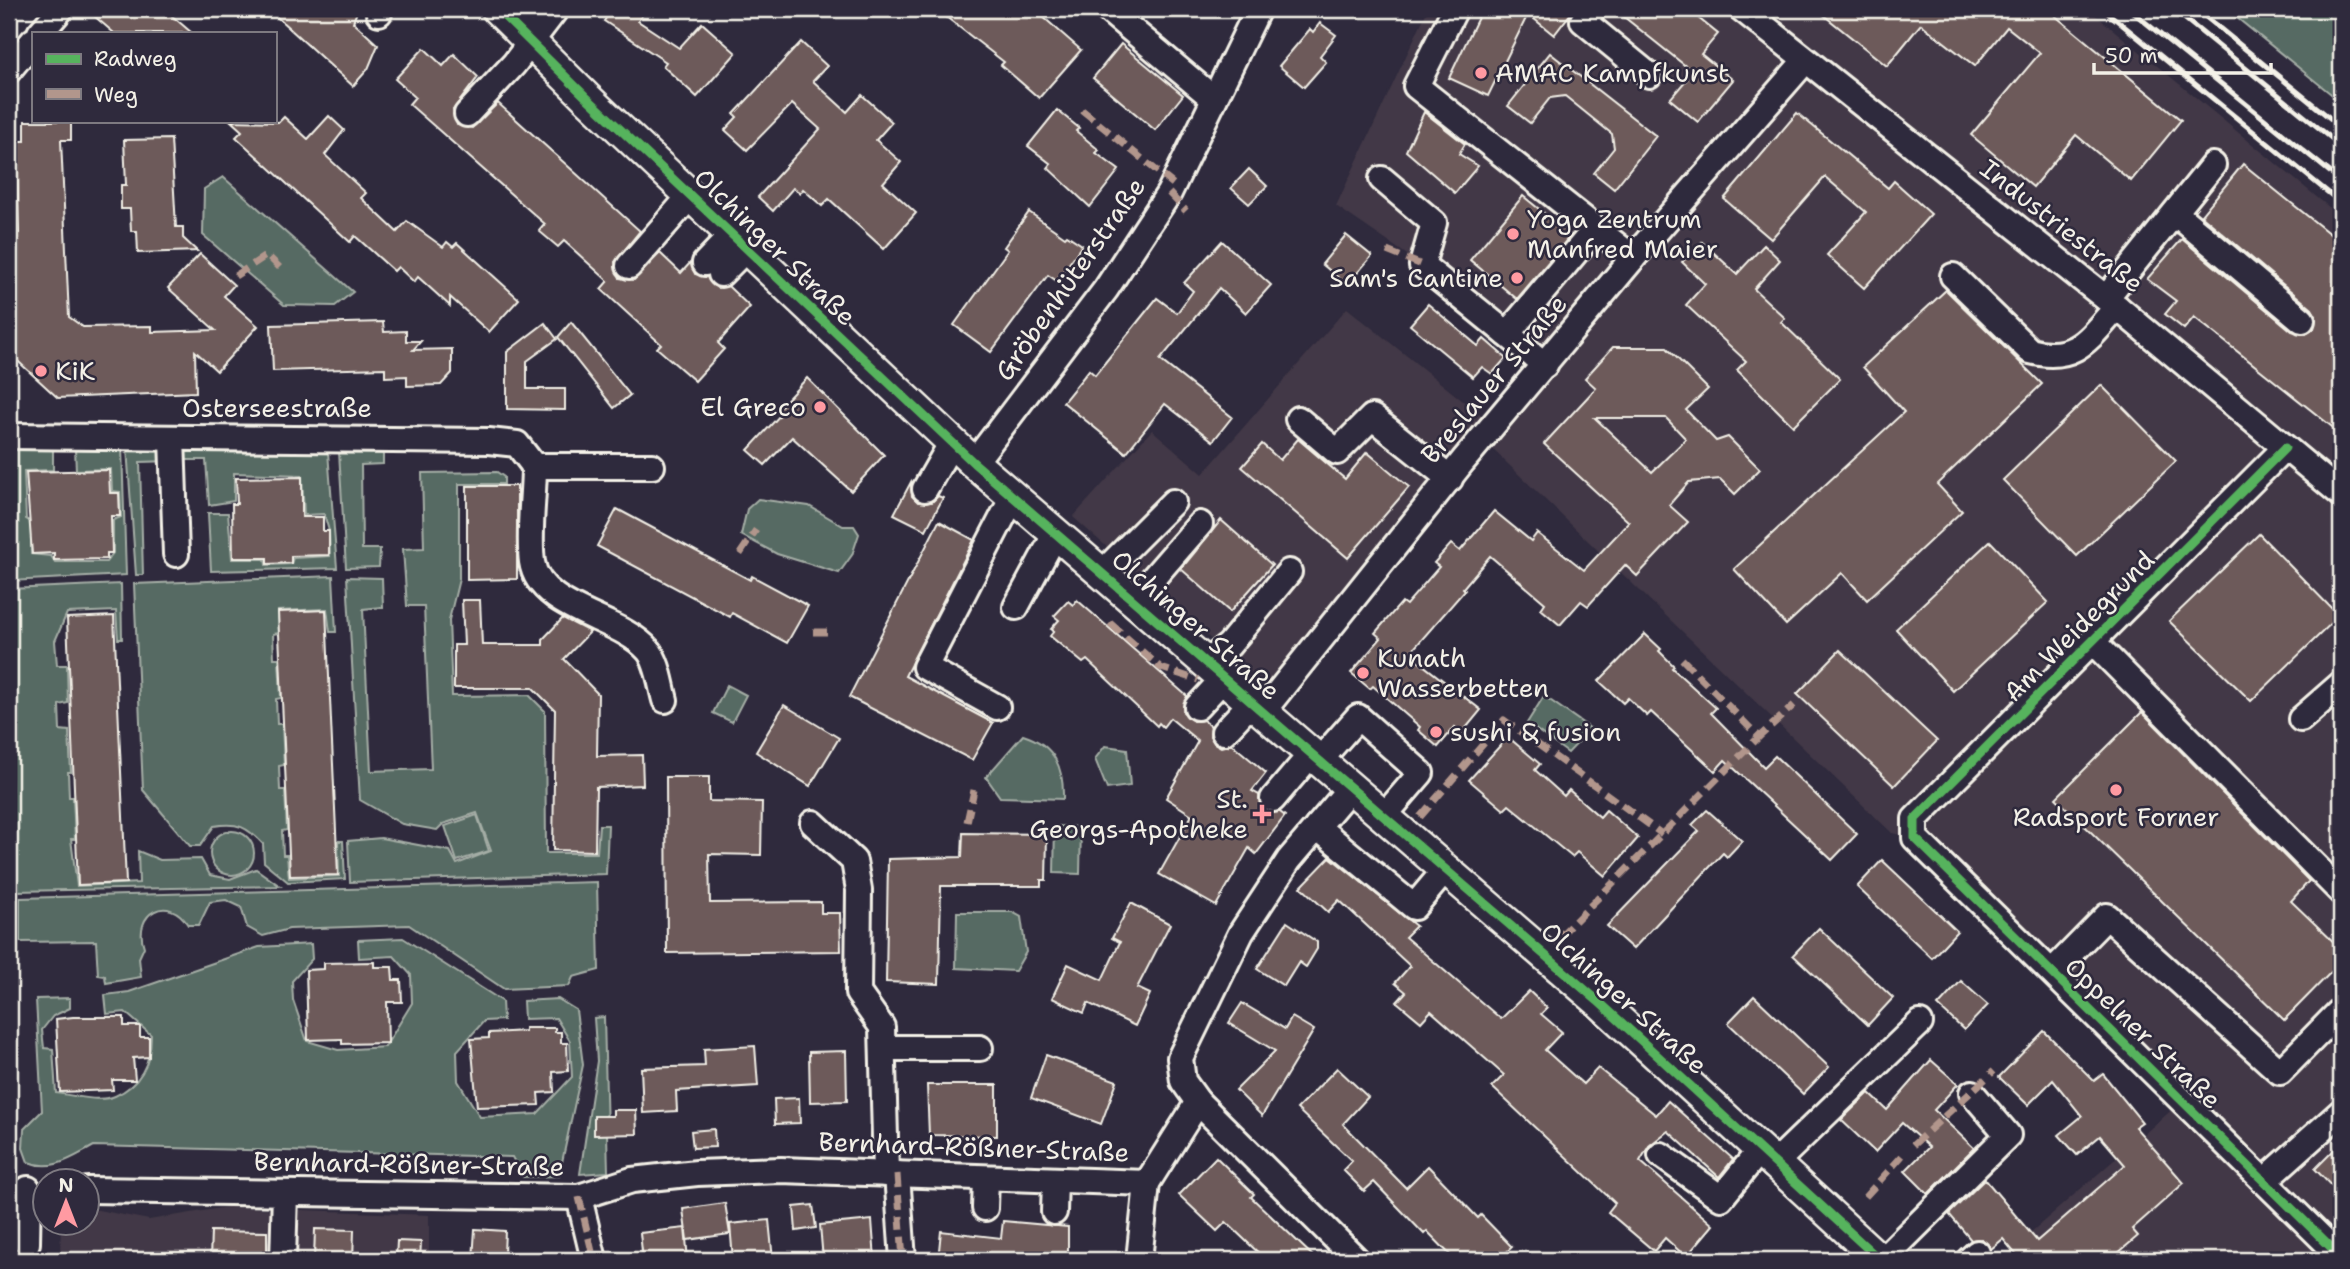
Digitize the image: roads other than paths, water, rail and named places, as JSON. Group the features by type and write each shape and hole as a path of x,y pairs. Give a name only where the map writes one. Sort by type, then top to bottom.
{"main road":[{"name":"Olchinger Straße","path":"497,9 974,463 1258,705 1668,1064 1766,1158 1881,1260"}],"street":[{"path":"41,32 61,9"},
{"path":"467,114 531,43 556,9"},
{"path":"1107,9 1214,99"},
{"name":"Gröbenhüterstraße","path":"974,463 1106,289 1169,193 1258,9"},
{"path":"1455,9 1416,86 1633,258"},
{"path":"1593,9 1583,21 1649,75"},
{"name":"Industriestraße","path":"1742,9 2111,303 2341,494"},
{"path":"9,70 32,42"},
{"name":"Breslauer Straße","path":"1224,732 1258,705 1633,258 1805,61"},
{"path":"1954,276 2030,351 2046,355 2064,354 2082,346 2175,213 2213,165"},
{"path":"1382,179 1434,223 1422,265 1545,365"},
{"path":"626,262 687,191"},
{"path":"2175,213 2302,320"},
{"path":"1507,334 1596,228"},
{"path":"713,268 739,241"},
{"path":"1298,419 1338,452 1372,417 1450,478"},
{"name":"Osterseestraße","path":"9,436 489,441 517,444 534,466"},
{"path":"173,438 176,554"},
{"path":"925,489 952,442"},
{"name":"Am Weidegrund","path":"1915,838 1915,819 2285,448"},
{"path":"652,466 534,466 532,564 544,587 562,601 632,634 651,652 665,700"},
{"path":"997,707 925,667 1013,496"},
{"path":"1102,573 1173,502"},
{"path":"1134,600 1200,524"},
{"path":"1016,607 1056,533"},
{"path":"1196,707 1229,645 1289,572"},
{"path":"2093,642 2341,892"},
{"path":"2301,719 2341,684"},
{"path":"1273,799 1358,717 1421,773 1384,816"},
{"path":"1351,787 1289,860 1241,933 1180,1058 1183,1081 1198,1102 1357,1260"},
{"path":"813,823 854,861 859,890 858,993 882,1027 892,1174 903,1260"},
{"path":"1317,827 1414,907 1446,869"},
{"name":"Oppelner Straße","path":"1915,838 2264,1181 2328,1254"},
{"path":"2052,972 2107,916 2280,1072 2341,1010"},
{"path":"1661,1155 1721,1198 1920,1023"},
{"path":"883,1048 980,1048"},
{"path":"1881,1260 2008,1135 1972,1093"},
{"path":"1139,1260 1147,1183 1198,1102"},
{"path":"2264,1181 2341,1112"},
{"name":"Bernhard-Rößner-Straße","path":"102,1190 579,1196 632,1180 696,1173 781,1170 1147,1183"},
{"path":"985,1208 986,1178"},
{"path":"1054,1212 1055,1180"},
{"path":"27,1189 27,1243"},
{"path":"282,1260 285,1193"},
{"path":"579,1196 594,1260"}],"railway":[{"path":"2103,9 2341,203"},
{"path":"2129,9 2341,181"},
{"path":"2173,9 2341,146"},
{"path":"2196,9 2341,127"}],"place":[{"name":"AMAC Kampfkunst","path":"1481,73"},
{"name":"Yoga Zentrum Manfred Maier","path":"1513,234"},
{"name":"Sam's Cantine","path":"1517,278"},
{"name":"KiK","path":"41,371"},
{"name":"El Greco","path":"820,407"},
{"name":"Kunath Wasserbetten","path":"1363,673"},
{"name":"sushi & fusion","path":"1436,732"},
{"name":"Radsport Forner","path":"2116,790"},
{"name":"St. Georgs-Apotheke","path":"1262,814"}]}
